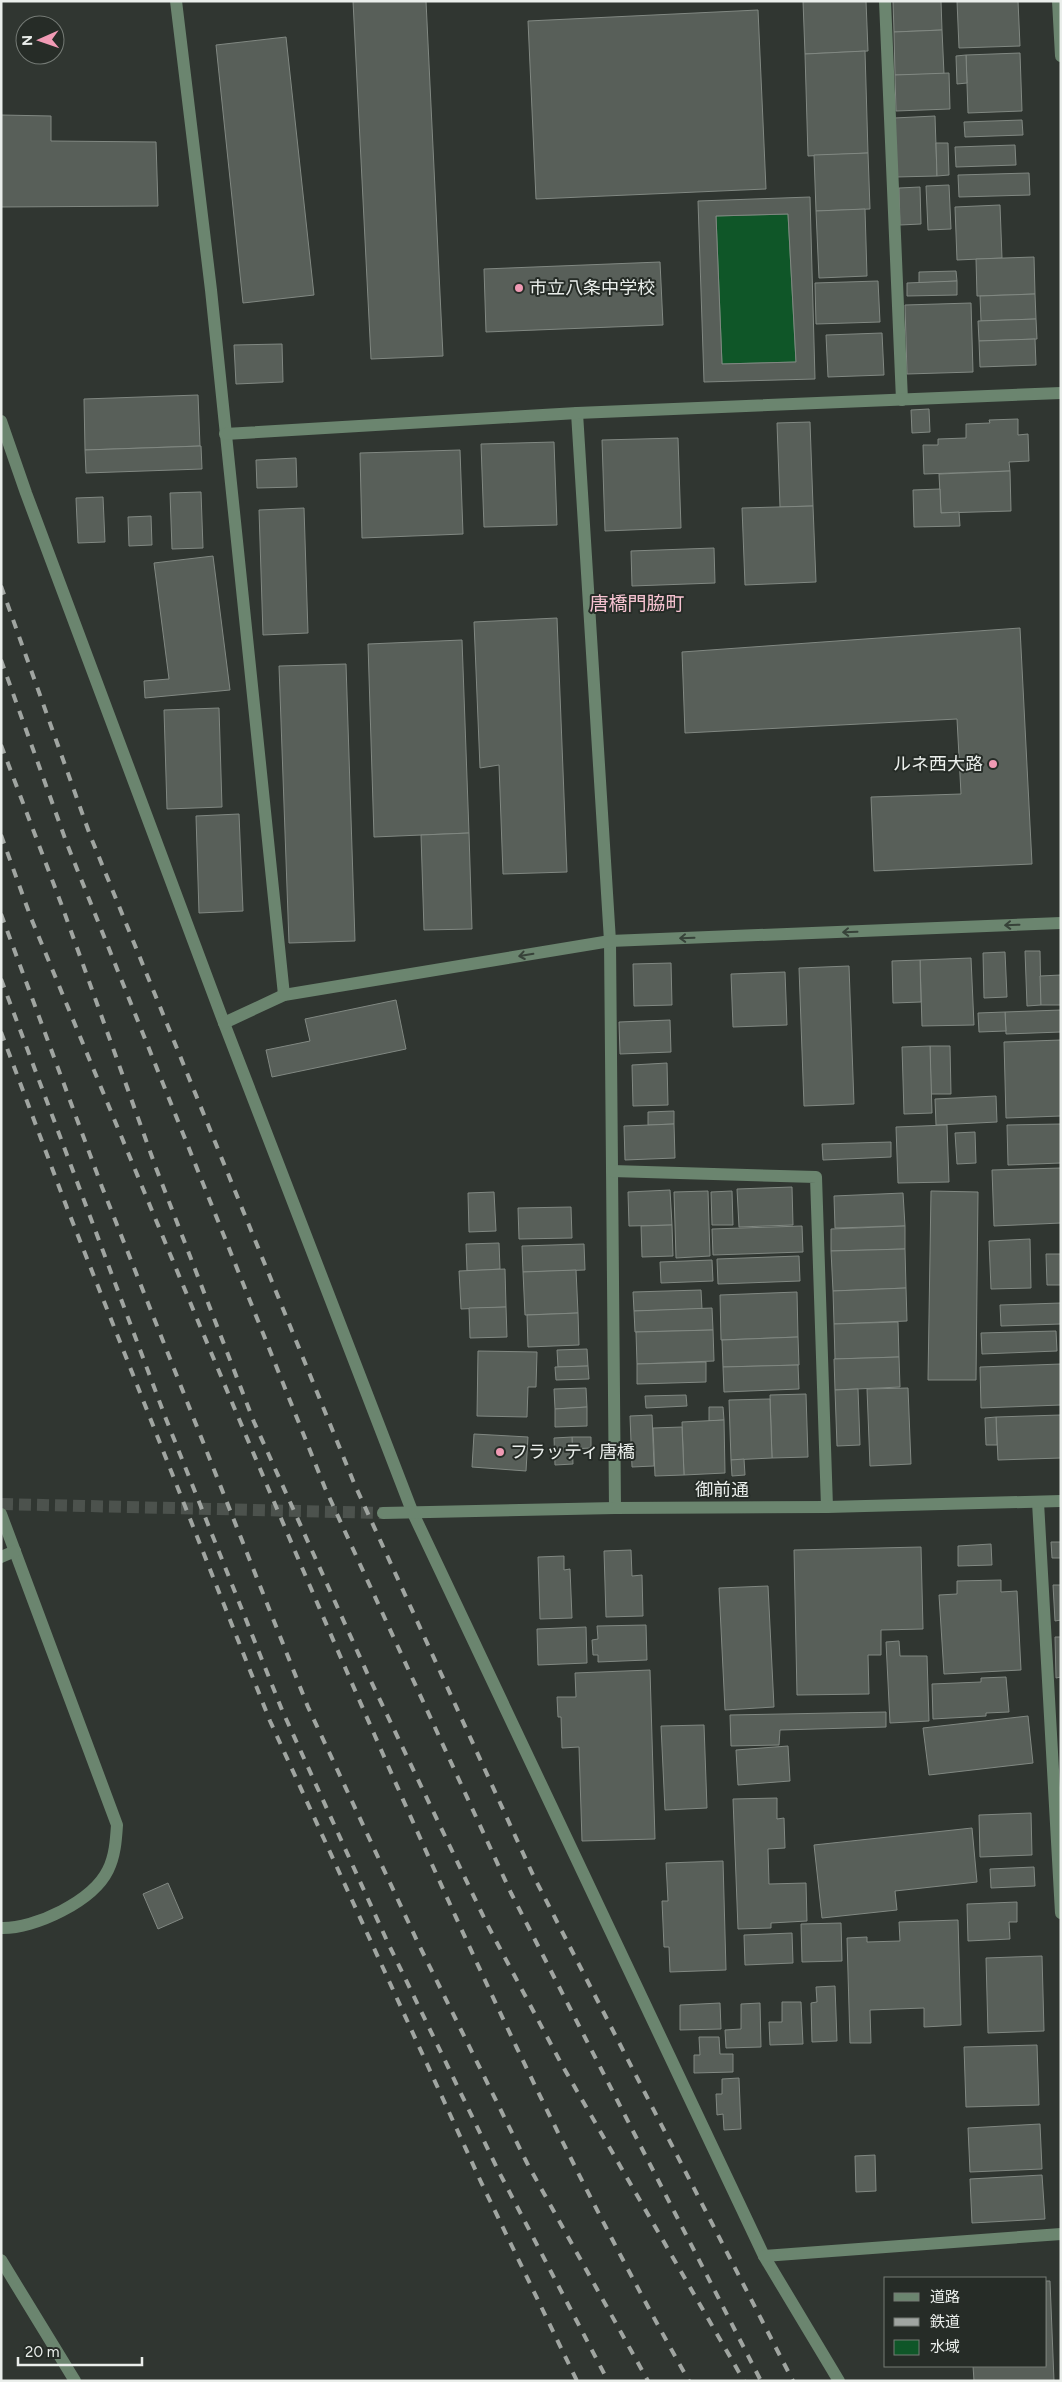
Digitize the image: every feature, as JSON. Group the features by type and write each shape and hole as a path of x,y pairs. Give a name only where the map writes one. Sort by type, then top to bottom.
{"street":[{"path":"176,1 211,290 284,995"},
{"path":"885,1 902,400"},
{"path":"1058,1 1061,56"},
{"path":"225,434 577,413 1061,393"},
{"path":"577,413 610,941 615,1508"},
{"path":"1,421 29,502 224,1023 412,1511 764,2256 839,2381"},
{"path":"224,1023 284,995 610,941 1061,924"},
{"path":"612,1171 816,1177 827,1507"},
{"name":"御前通","path":"384,1513 615,1508 827,1507 1061,1501"},
{"path":"1038,1502 1061,1913"},
{"path":"1,1514 117,1825 116,1844 108,1870 94,1889 70,1907 36,1922 1,1928"},
{"path":"1,1557 15,1551"},
{"path":"764,2256 1061,2234"},
{"path":"1,2260 75,2381"}],"water":[{"path":"788,214 796,362 722,364 716,216"}],"building":[{"path":"353,1 426,1 443,356 371,359"},
{"path":"803,1 866,1 868,51 805,54"},
{"path":"893,1 941,1 942,30 894,32"},
{"path":"957,1 1018,1 1020,46 959,48"},
{"path":"758,10 766,189 536,199 528,21"},
{"path":"942,30 944,74 895,75 894,32"},
{"path":"286,37 314,295 243,303 216,45"},
{"path":"865,51 868,153 808,156 805,54"},
{"path":"1020,53 1022,111 968,113 966,55"},
{"path":"966,55 967,83 957,84 956,56"},
{"path":"949,73 950,109 896,111 895,75"},
{"path":"1,115 51,116 51,141 156,142 158,206 1,207"},
{"path":"935,116 937,176 896,177 894,118"},
{"path":"1022,120 1023,135 965,137 964,122"},
{"path":"936,143 948,143 949,175 937,176"},
{"path":"1015,145 1016,165 956,167 955,147"},
{"path":"868,153 870,209 816,211 814,155"},
{"path":"1029,173 1030,195 959,197 958,175"},
{"path":"949,185 951,229 928,230 926,186"},
{"path":"920,187 921,224 900,225 899,188"},
{"path":"810,197 815,379 704,382 698,201","holes":["788,214 796,362 722,364 716,216"]},
{"path":"1000,205 1002,258 957,260 955,207"},
{"path":"865,209 867,276 819,278 816,211"},
{"path":"1034,257 1035,294 977,296 976,259"},
{"path":"660,262 663,325 486,332 484,269"},
{"path":"956,271 957,281 919,283 919,272"},
{"path":"878,281 880,322 816,324 815,283"},
{"path":"957,281 957,295 907,296 907,283"},
{"path":"1035,294 1036,319 981,321 980,296"},
{"path":"971,303 973,372 907,374 905,305"},
{"path":"1036,319 1037,339 979,341 978,321"},
{"path":"882,333 884,375 828,377 826,335"},
{"path":"1035,339 1036,365 980,367 979,341"},
{"path":"282,344 283,382 236,384 234,345"},
{"path":"198,395 200,446 85,450 84,399"},
{"path":"929,409 930,432 912,433 911,410"},
{"path":"1018,419 1018,435 1028,434 1029,461 1009,462 1010,471 924,474 923,445 938,445 938,439 966,438 966,424 990,423 989,420"},
{"path":"810,422 813,506 780,507 777,423"},
{"path":"678,438 681,528 605,531 602,440"},
{"path":"554,442 557,525 484,527 481,444"},
{"path":"201,446 202,469 86,473 85,450"},
{"path":"460,450 463,534 362,538 360,453"},
{"path":"296,458 297,487 257,488 256,460"},
{"path":"1010,471 1011,511 941,513 939,474"},
{"path":"940,489 941,513 959,512 960,526 914,527 913,490"},
{"path":"201,492 203,548 172,549 170,493"},
{"path":"103,497 105,542 78,543 76,498"},
{"path":"813,506 816,582 745,585 742,508"},
{"path":"304,508 308,633 263,635 259,510"},
{"path":"151,516 152,545 129,546 128,517"},
{"path":"714,548 715,583 632,586 631,551"},
{"path":"213,556 230,690 145,698 144,681 169,679 154,563"},
{"path":"557,618 567,872 503,874 499,765 480,768 474,622"},
{"name":"ルネ西大路","path":"1020,628 1032,864 874,871 871,797 961,794 957,719 685,733 682,652"},
{"path":"462,640 469,833 374,837 368,644"},
{"path":"346,664 355,941 289,943 279,666"},
{"path":"219,708 222,807 167,809 164,710"},
{"path":"239,814 243,911 199,913 196,816"},
{"path":"469,833 472,929 424,930 421,835"},
{"path":"1025,951 1040,951 1041,1005 1027,1006"},
{"path":"1005,952 1007,997 984,998 983,953"},
{"path":"971,958 974,1025 922,1026 920,960"},
{"path":"920,960 921,1002 893,1003 892,961"},
{"path":"671,963 672,1005 634,1006 633,964"},
{"path":"849,966 854,1104 804,1106 799,968"},
{"path":"785,972 787,1025 733,1027 731,974"},
{"path":"1061,975 1061,1005 1041,1005 1040,976"},
{"path":"396,1000 406,1049 272,1077 266,1050 310,1041 305,1019"},
{"path":"1061,1010 1061,1032 1006,1034 1005,1012"},
{"path":"1005,1012 1006,1031 979,1032 978,1013"},
{"path":"670,1020 671,1052 620,1054 619,1022"},
{"path":"1061,1040 1061,1116 1006,1118 1004,1042"},
{"path":"930,1046 950,1046 951,1094 931,1094"},
{"path":"930,1046 932,1113 904,1114 902,1047"},
{"path":"667,1063 668,1105 633,1106 632,1065"},
{"path":"996,1096 997,1122 936,1125 935,1099"},
{"path":"674,1111 674,1124 648,1125 648,1112"},
{"path":"674,1124 675,1158 625,1160 624,1126"},
{"path":"1061,1124 1061,1163 1008,1165 1007,1125"},
{"path":"947,1125 949,1182 898,1183 896,1127"},
{"path":"975,1132 976,1163 957,1164 955,1133"},
{"path":"891,1142 891,1157 823,1160 822,1144"},
{"path":"1061,1168 1061,1223 994,1226 992,1170"},
{"path":"792,1187 793,1225 739,1227 737,1189"},
{"path":"670,1190 672,1225 629,1226 628,1192"},
{"path":"708,1191 710,1256 676,1258 674,1192"},
{"path":"732,1191 733,1225 712,1225 711,1192"},
{"path":"931,1191 978,1192 976,1380 928,1380"},
{"path":"494,1192 496,1231 469,1232 468,1193"},
{"path":"903,1193 905,1226 835,1228 834,1196"},
{"path":"571,1207 572,1238 519,1239 518,1208"},
{"path":"672,1225 673,1256 642,1257 641,1226"},
{"path":"802,1226 803,1252 713,1255 712,1229"},
{"path":"905,1226 905,1249 831,1251 831,1229"},
{"path":"1030,1239 1031,1288 991,1289 989,1241"},
{"path":"499,1243 500,1269 467,1271 466,1244"},
{"path":"584,1244 585,1270 523,1272 522,1246"},
{"path":"905,1249 906,1288 833,1291 831,1251"},
{"path":"1046,1254 1061,1254 1061,1285 1047,1285"},
{"path":"799,1256 800,1281 718,1284 717,1259"},
{"path":"712,1260 713,1281 661,1283 660,1262"},
{"path":"505,1269 506,1307 461,1309 459,1271"},
{"path":"576,1270 578,1313 525,1315 523,1272"},
{"path":"906,1288 907,1321 834,1324 833,1291"},
{"path":"701,1290 702,1309 634,1311 633,1292"},
{"path":"797,1292 798,1337 721,1340 720,1295"},
{"path":"1061,1303 1061,1324 1001,1326 1000,1305"},
{"path":"506,1307 507,1337 470,1338 469,1308"},
{"path":"712,1308 713,1330 635,1332 634,1311"},
{"path":"578,1313 579,1345 528,1347 527,1315"},
{"path":"898,1322 899,1357 835,1359 834,1324"},
{"path":"713,1330 714,1361 637,1364 636,1332"},
{"path":"1056,1331 1057,1351 982,1354 981,1333"},
{"path":"798,1337 799,1365 723,1367 722,1340"},
{"path":"587,1349 588,1366 558,1367 557,1350"},
{"path":"478,1351 537,1352 536,1387 528,1387 527,1417 477,1416"},
{"path":"899,1357 900,1387 835,1390 834,1359"},
{"path":"706,1362 706,1382 637,1384 637,1364"},
{"path":"1061,1364 1061,1405 981,1408 980,1367"},
{"path":"798,1365 799,1389 724,1392 723,1367"},
{"path":"588,1366 589,1379 556,1380 555,1367"},
{"path":"586,1388 587,1407 555,1409 554,1389"},
{"path":"908,1388 911,1464 870,1466 867,1389"},
{"path":"858,1389 860,1445 837,1446 835,1390"},
{"path":"806,1394 808,1457 772,1458 770,1395"},
{"path":"686,1395 687,1406 646,1408 645,1396"},
{"path":"770,1399 772,1458 731,1460 729,1400"},
{"path":"587,1407 587,1426 555,1427 555,1409"},
{"path":"709,1407 723,1407 724,1420 709,1421"},
{"path":"652,1415 654,1466 632,1467 630,1416"},
{"path":"1061,1415 1061,1458 998,1460 996,1417"},
{"path":"996,1417 997,1445 986,1445 985,1418"},
{"path":"724,1420 725,1473 684,1475 682,1422"},
{"path":"682,1427 684,1475 655,1476 653,1428"},
{"name":"フラッティ唐橋","path":"474,1434 528,1437 526,1471 472,1467"},
{"path":"572,1437 591,1437 591,1448 572,1449"},
{"path":"572,1437 573,1464 555,1465 554,1438"},
{"path":"744,1459 745,1475 732,1476 731,1460"},
{"path":"1051,1542 1061,1542 1061,1558 1052,1558"},
{"path":"991,1544 992,1565 958,1566 958,1546"},
{"path":"921,1547 923,1629 881,1630 881,1655 868,1655 869,1694 797,1695 794,1550"},
{"path":"631,1550 632,1576 642,1575 643,1616 606,1617 604,1551"},
{"path":"564,1556 564,1570 570,1569 572,1618 540,1619 538,1557"},
{"path":"1001,1580 1001,1592 1017,1591 1021,1670 944,1674 939,1595 957,1594 957,1581"},
{"path":"1053,1585 1061,1585 1061,1620 1055,1621"},
{"path":"768,1586 774,1707 725,1710 719,1588"},
{"path":"646,1625 647,1660 598,1662 598,1655 593,1655 592,1640 598,1639 597,1626"},
{"path":"586,1627 587,1663 538,1665 537,1629"},
{"path":"1055,1637 1061,1637 1061,1677 1056,1678"},
{"path":"899,1641 900,1656 927,1656 929,1721 890,1723 886,1642"},
{"path":"650,1670 655,1839 582,1841 579,1747 562,1748 561,1717 558,1717 557,1697 576,1697 575,1673"},
{"path":"1006,1677 1009,1712 986,1713 986,1716 933,1719 932,1684 981,1682 981,1678"},
{"path":"886,1712 886,1727 780,1730 779,1745 731,1746 730,1715"},
{"path":"1028,1716 1033,1763 929,1775 923,1728"},
{"path":"704,1725 707,1808 665,1810 661,1726"},
{"path":"788,1746 790,1781 738,1785 736,1750"},
{"path":"777,1798 777,1819 784,1818 785,1848 768,1849 769,1884 806,1883 807,1921 771,1923 771,1928 738,1929 733,1799"},
{"path":"1031,1813 1032,1855 980,1857 979,1815"},
{"path":"972,1828 977,1882 895,1891 897,1910 822,1918 814,1845"},
{"path":"723,1861 726,1970 670,1972 669,1947 664,1947 662,1901 668,1901 666,1863"},
{"path":"1034,1867 1035,1886 991,1888 990,1869"},
{"path":"168,1883 183,1918 158,1929 143,1894"},
{"path":"1017,1902 1017,1922 1009,1922 1010,1939 968,1941 967,1904"},
{"path":"958,1920 961,2025 924,2027 924,2008 870,2010 871,2043 850,2043 847,1938 867,1937 867,1942 900,1941 899,1922"},
{"path":"841,1923 842,1961 802,1962 801,1924"},
{"path":"792,1933 793,1963 745,1965 744,1935"},
{"path":"1042,1956 1044,2031 988,2033 986,1958"},
{"path":"835,1986 837,2041 812,2042 811,2003 817,2002 816,1987"},
{"path":"782,2002 801,2002 803,2044 770,2045 769,2022 782,2022"},
{"path":"720,2003 721,2029 680,2030 680,2005"},
{"path":"760,2003 761,2047 726,2048 725,2030 741,2029 741,2004"},
{"path":"699,2037 719,2037 720,2054 733,2054 733,2072 694,2073 694,2055 700,2055"},
{"path":"1037,2045 1039,2105 966,2107 964,2047"},
{"path":"739,2078 741,2129 724,2130 723,2114 717,2115 716,2094 722,2094 722,2079"},
{"path":"1040,2124 1042,2169 970,2172 968,2128"},
{"path":"875,2155 876,2191 856,2192 855,2156"},
{"path":"1042,2175 1045,2219 972,2223 970,2179"},
{"path":"1047,2281 1050,2281 1054,2381 974,2381 973,2367 1047,2367"}],"tunnel":[{"path":"1,1504 383,1513"}],"railway":[{"path":"1,586 90,835 354,1483 533,1875 793,2381"},
{"path":"1,660 67,844 325,1488 511,1893 761,2381"},
{"path":"1,745 62,906 156,1168 254,1422 368,1675 487,1924 562,2065 744,2381"},
{"path":"1,835 31,918 201,1328 411,1818 485,1981 563,2143 689,2381"},
{"path":"1,914 102,1187 308,1707 419,1945 527,2163 648,2381"},
{"path":"1,979 166,1419 282,1710 388,1943 498,2170 608,2381"},
{"path":"1,1032 67,1208 270,1721 481,2182 577,2381"}],"place":[{"name":"市立八条中学校","path":"519,288"},
{"name":"ルネ西大路","path":"993,764"},
{"name":"フラッティ唐橋","path":"500,1452"}],"district":[{"name":"唐橋門脇町","path":"637,603"}]}
